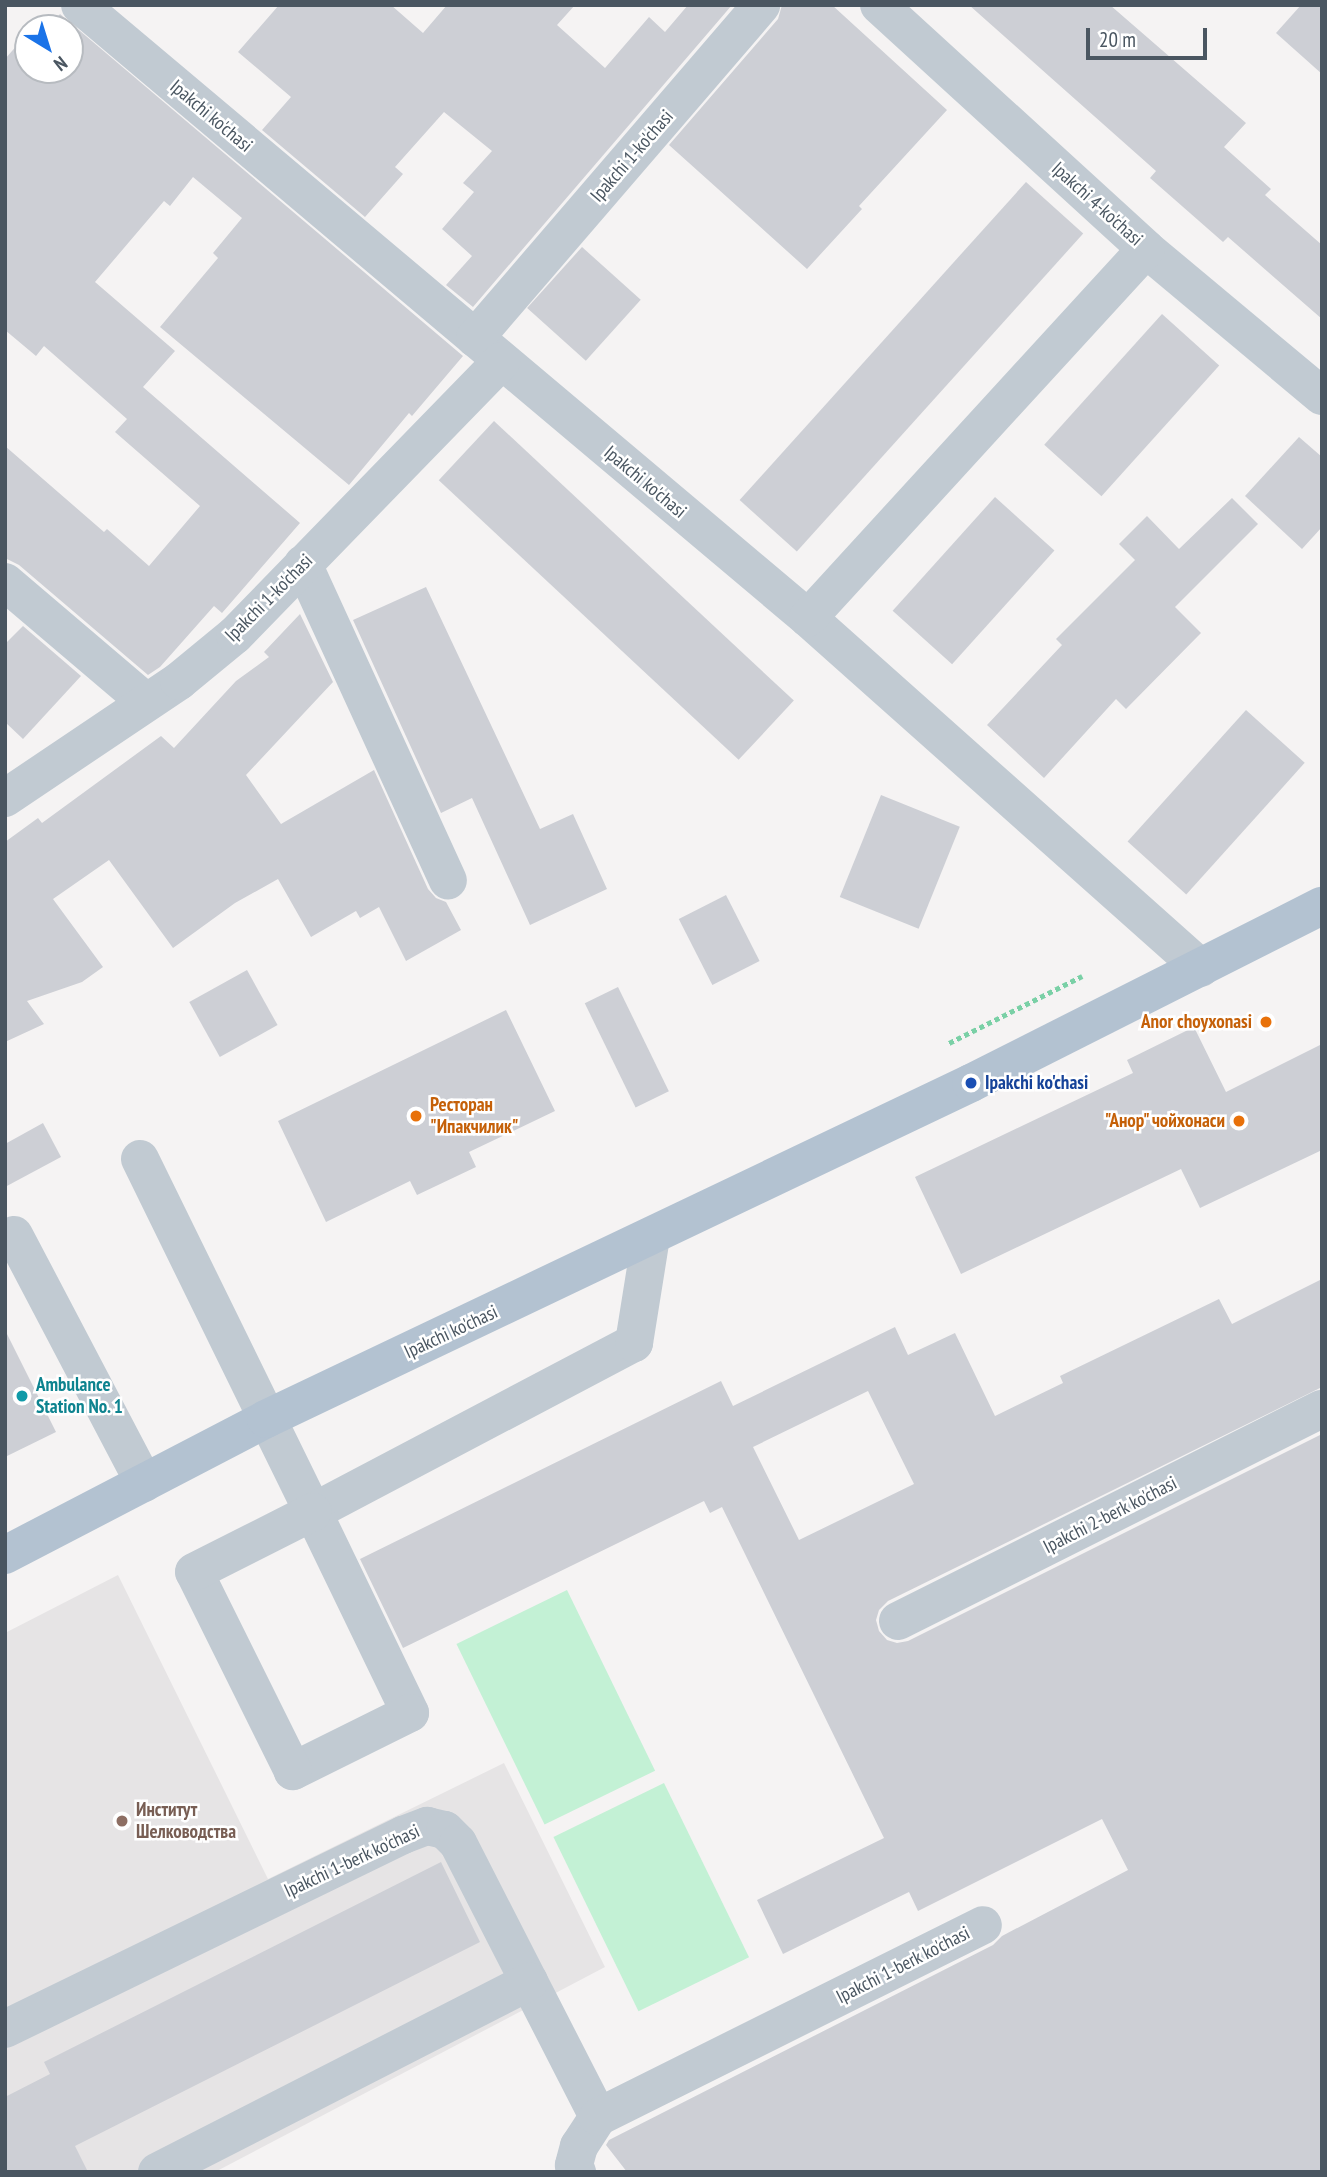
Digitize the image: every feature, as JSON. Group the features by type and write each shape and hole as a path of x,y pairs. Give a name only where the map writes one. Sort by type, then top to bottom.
{"main road":[{"name":"Ipakchi ko'chasi","path":"5,1555 266,1419 651,1237 1202,968 1322,906"}],"street":[{"name":"Ipakchi ko'chasi","path":"80,5 808,618 1202,968"},
{"name":"Ipakchi 1-ko'chasi","path":"5,798 179,681 234,635 303,564 488,350 761,5"},
{"name":"Ipakchi 4-ko'chasi","path":"878,5 1146,249 1322,396"},
{"path":"808,618 1146,249"},
{"path":"303,564 448,880"},
{"path":"5,582 146,702"},
{"path":"140,1158 266,1419 313,1512 410,1713 293,1771 194,1572 313,1512 634,1343 651,1237"},
{"path":"14,1235 144,1483"},
{"name":"Ipakchi 2-berk ko'chasi","path":"898,1621 1322,1409"},
{"name":"Ipakchi 1-berk ko'chasi","path":"5,2029 402,1835 427,1826 444,1830 458,1843 598,2117 983,1925"},
{"path":"157,2172 528,1982"},
{"path":"577,2172 574,2165 579,2146 598,2117"}],"path":[{"path":"949,1043 1082,975"}],"shaded area":[{"name":"Институт Шелководства","path":"118,1575 268,1879 504,1763 605,1967 215,2172 5,2172 5,1633"}],"green space":[{"path":"567,1590 655,1771 545,1825 456,1644"},
{"path":"664,1783 749,1957 638,2011 553,1837"}],"building":[{"path":"279,5 391,5 423,33 447,5 575,5 557,25 605,68 649,17 665,32 688,5 732,5 473,307 446,285 472,256 442,229 474,192 463,183 492,151 444,112 395,167 403,174 365,217 262,130 291,97 238,52"},
{"path":"782,5 832,5 947,110 859,206 862,209 807,269 669,145 778,19"},
{"path":"969,5 1110,5 1246,123 1224,147 1271,189 1265,195 1322,245 1322,319 1228,237 1223,242 1150,178 1156,171"},
{"path":"1301,5 1322,5 1322,74 1276,33"},
{"path":"84,34 463,356 412,416 409,413 349,485 160,327 218,258 213,253 242,218 193,177 170,206 164,201 95,282 175,351 143,387 300,523 222,613 214,606 160,667 148,675 19,565 5,558 5,446 104,532 107,529 149,566 200,506 115,432 127,419 44,346 36,356 5,330 5,59 14,49 14,84 84,84"},
{"path":"1026,182 1083,234 797,552 740,500"},
{"path":"582,247 641,300 586,361 527,308"},
{"path":"1162,314 1219,366 1101,496 1044,445"},
{"path":"494,421 794,701 739,760 439,480"},
{"path":"1299,437 1322,457 1322,527 1302,549 1245,496"},
{"path":"995,497 1054,551 952,664 893,611"},
{"path":"1232,498 1258,524 1175,607 1201,633 1126,709 1116,699 1044,778 987,725 1062,645 1056,639 1135,560 1119,544 1147,516 1179,549"},
{"path":"426,587 540,829 573,814 607,889 530,925 472,798 441,813 353,620"},
{"path":"300,614 333,682 246,775 281,824 374,770 428,889 436,898 446,902 461,930 406,961 379,907 360,918 356,911 311,937 278,879 235,903 173,948 109,860 53,899 103,967 82,982 27,1001 44,1024 5,1042 5,842 38,818 42,823 161,736 174,748 236,681 269,657 264,652"},
{"path":"23,626 81,676 23,739 5,722 5,644"},
{"path":"1246,710 1305,763 1186,894 1128,842"},
{"path":"881,795 960,827 919,929 840,897"},
{"path":"726,895 760,961 712,985 679,919"},
{"path":"247,970 278,1025 220,1057 189,1002"},
{"path":"618,987 669,1091 636,1107 585,1003"},
{"name":"Ресторан \"Ипакчилик\"","path":"506,1010 555,1111 469,1152 476,1167 417,1195 410,1181 326,1222 278,1121"},
{"path":"1194,1027 1226,1092 1322,1044 1322,1150 1200,1208 1181,1169 961,1274 915,1177 1133,1073 1127,1060"},
{"path":"43,1123 61,1157 5,1187 5,1144"},
{"path":"1322,1279 1322,1387 888,1601 879,1610 876,1620 879,1631 887,1640 897,1643 908,1641 1322,1434 1322,2172 627,2172 606,2145 609,2140 993,1945 1002,1936 1128,1870 1102,1819 918,1911 909,1892 783,1954 757,1900 884,1838 722,1507 710,1513 704,1501 403,1648 360,1559 721,1381 733,1406 895,1327 908,1355 955,1333 995,1416 1063,1383 1060,1376 1219,1299 1232,1324","holes":["868,1391 914,1484 799,1540 753,1447"]},
{"name":"Ambulance Station No. 1","path":"5,1330 56,1432 5,1457"},
{"path":"441,1862 480,1942 75,2146 88,2172 5,2172 5,2097 50,2074 44,2062"}],"place":[{"name":"Anor choyxonasi","path":"1266,1022"},
{"name":"Ipakchi ko'chasi","path":"971,1083"},
{"name":"Ресторан \"Ипакчилик\"","path":"416,1116"},
{"name":"\"Анор\" чойхонаси","path":"1239,1121"},
{"name":"Ambulance Station No. 1","path":"22,1396"},
{"name":"Институт Шелководства","path":"122,1821"}]}
